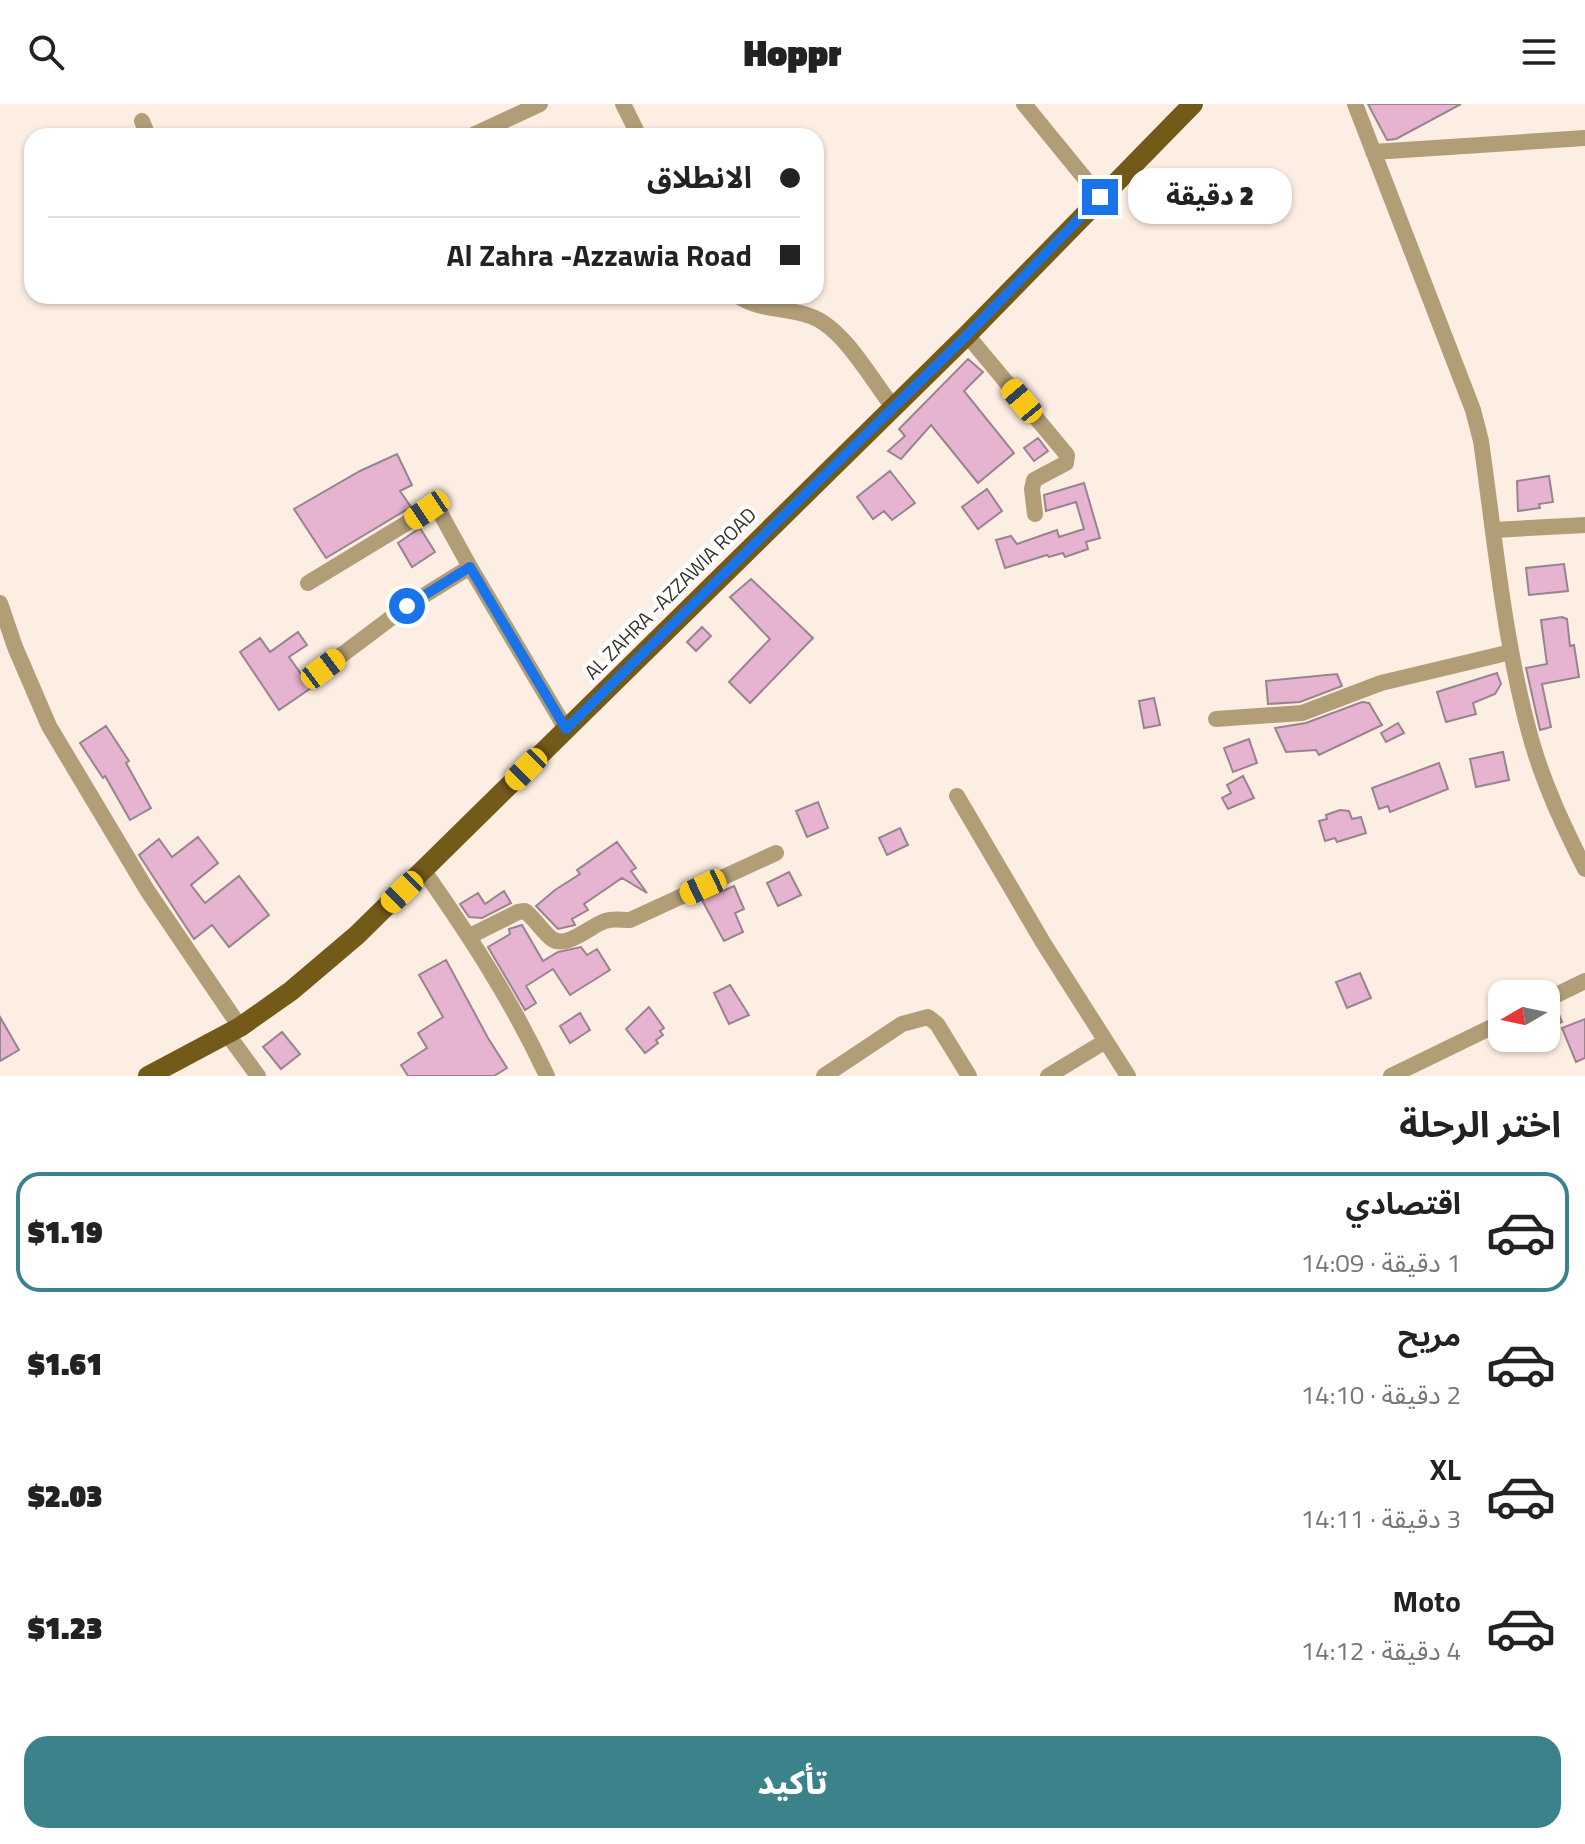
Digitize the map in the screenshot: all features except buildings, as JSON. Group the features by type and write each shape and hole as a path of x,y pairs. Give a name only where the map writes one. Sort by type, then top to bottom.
{"main road":[{"name":"AL ZAHRA -AZZAWIA ROAD","path":"148,1076 234,1031 325,964 424,871 967,335 1193,104"}],"street":[{"path":"488,128 540,104"},
{"path":"623,104 635,128"},
{"path":"1024,104 1100,197"},
{"path":"1355,104 1473,410 1481,441 1511,652 1531,739 1548,789 1585,869"},
{"path":"1373,152 1585,138"},
{"path":"752,304 805,314 829,326 893,407"},
{"path":"967,335 1068,458 1066,463 1034,480 1035,514"},
{"path":"308,583 430,509 439,511 566,729"},
{"path":"1494,530 1585,525"},
{"path":"323,669 407,606 470,567"},
{"path":"0,603 49,726 234,1031 258,1076"},
{"path":"1216,719 1302,713 1381,683 1511,652"},
{"path":"957,796 1104,1042 1128,1076"},
{"path":"470,936 525,911 550,937 556,941 567,941 604,921 630,920 776,853"},
{"path":"424,871 470,936 521,1019 547,1076"},
{"path":"1560,993 1585,981"},
{"path":"824,1076 902,1024 928,1017 937,1024 969,1076"},
{"path":"1391,1076 1488,1030"},
{"path":"1048,1076 1104,1042"}],"route":[{"path":"407,606 470,567 566,729 967,335 1100,197"}]}
